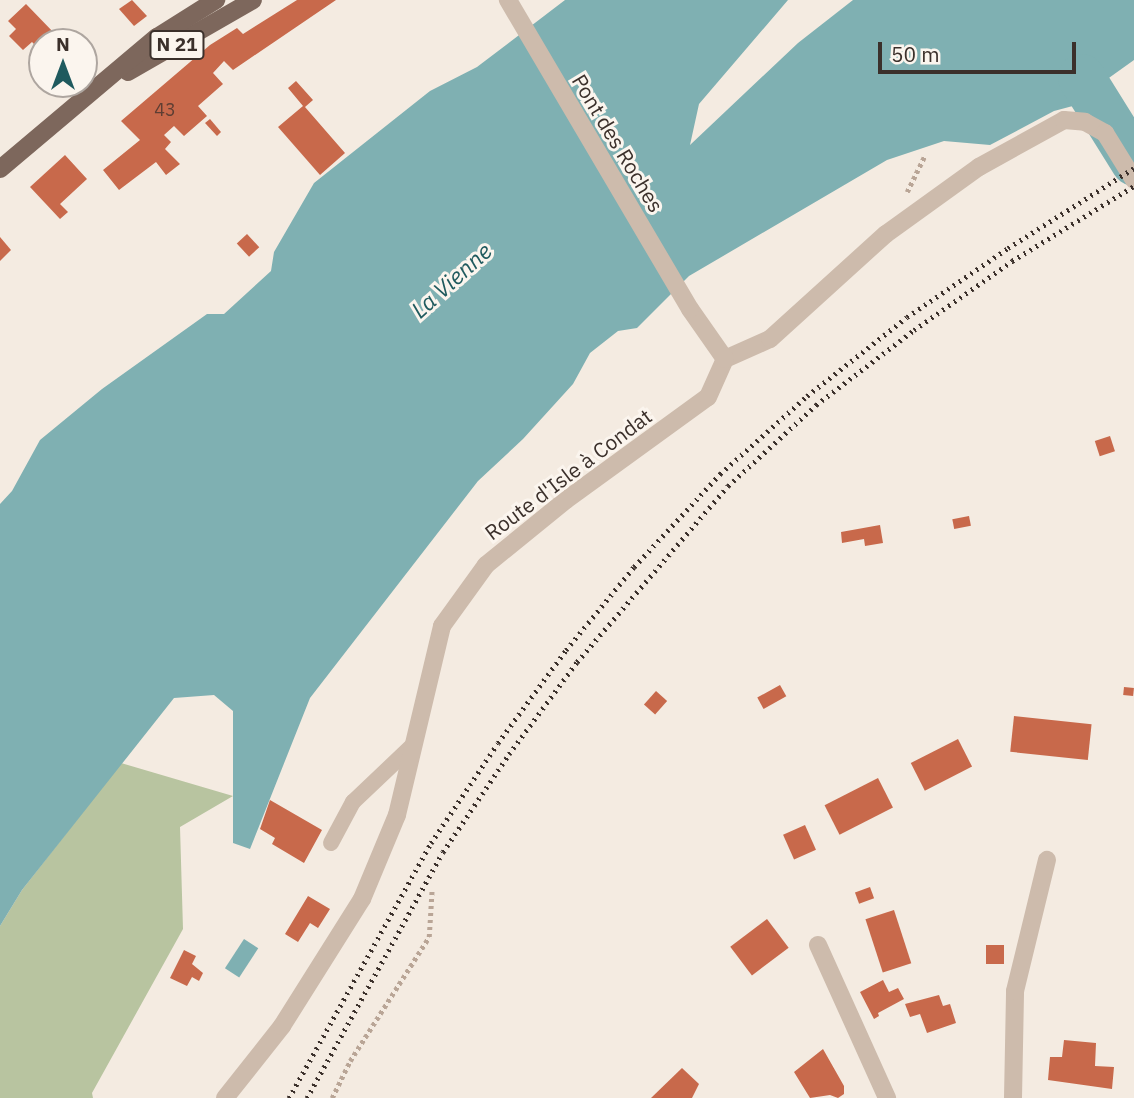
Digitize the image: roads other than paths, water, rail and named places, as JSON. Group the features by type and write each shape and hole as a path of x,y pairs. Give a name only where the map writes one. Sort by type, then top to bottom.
{"main road":[{"name":"N 21","path":"0,169 157,37 216,0"},
{"name":"N 21","path":"100,87 253,0"}],"street":[{"name":"Pont des Roches","path":"508,0 690,309 725,359"},
{"path":"725,359 770,340 886,233 979,167 1063,120 1085,122 1105,133 1134,180"},
{"name":"Route d'Isle à Condat","path":"225,1098 282,1026 362,899 397,815 442,626 486,565 566,500 708,397 725,359"},
{"path":"1013,1098 1015,991 1047,860"},
{"path":"818,944 887,1098"}],"lane":[{"path":"331,843 353,802 413,745"}],"water":[{"name":"La Vienne","path":"565,0 788,0 699,104 690,145 798,43 853,0 1134,0 1134,60 1106,80 1104,93 1124,127 1113,134 1092,103 1084,103 1054,111 990,145 944,141 887,160 689,276 637,328 618,331 590,353 573,384 523,439 478,481 310,698 250,849 233,843 233,711 214,695 174,698 22,890 0,926 0,504 12,491 40,440 102,389 207,314 224,314 271,271 274,252 314,183 430,91 477,67"},
{"path":"244,939 258,948 239,978 225,968"}],"waterway":[{"path":"1081,77 1134,162"}],"railway":[{"path":"289,1098 431,843 498,743 566,650 634,567 720,474 807,396 907,317 1008,248 1134,168"},
{"path":"307,1098 443,852 509,754 577,662 728,486 816,405 914,330 1012,261 1134,186"}]}
